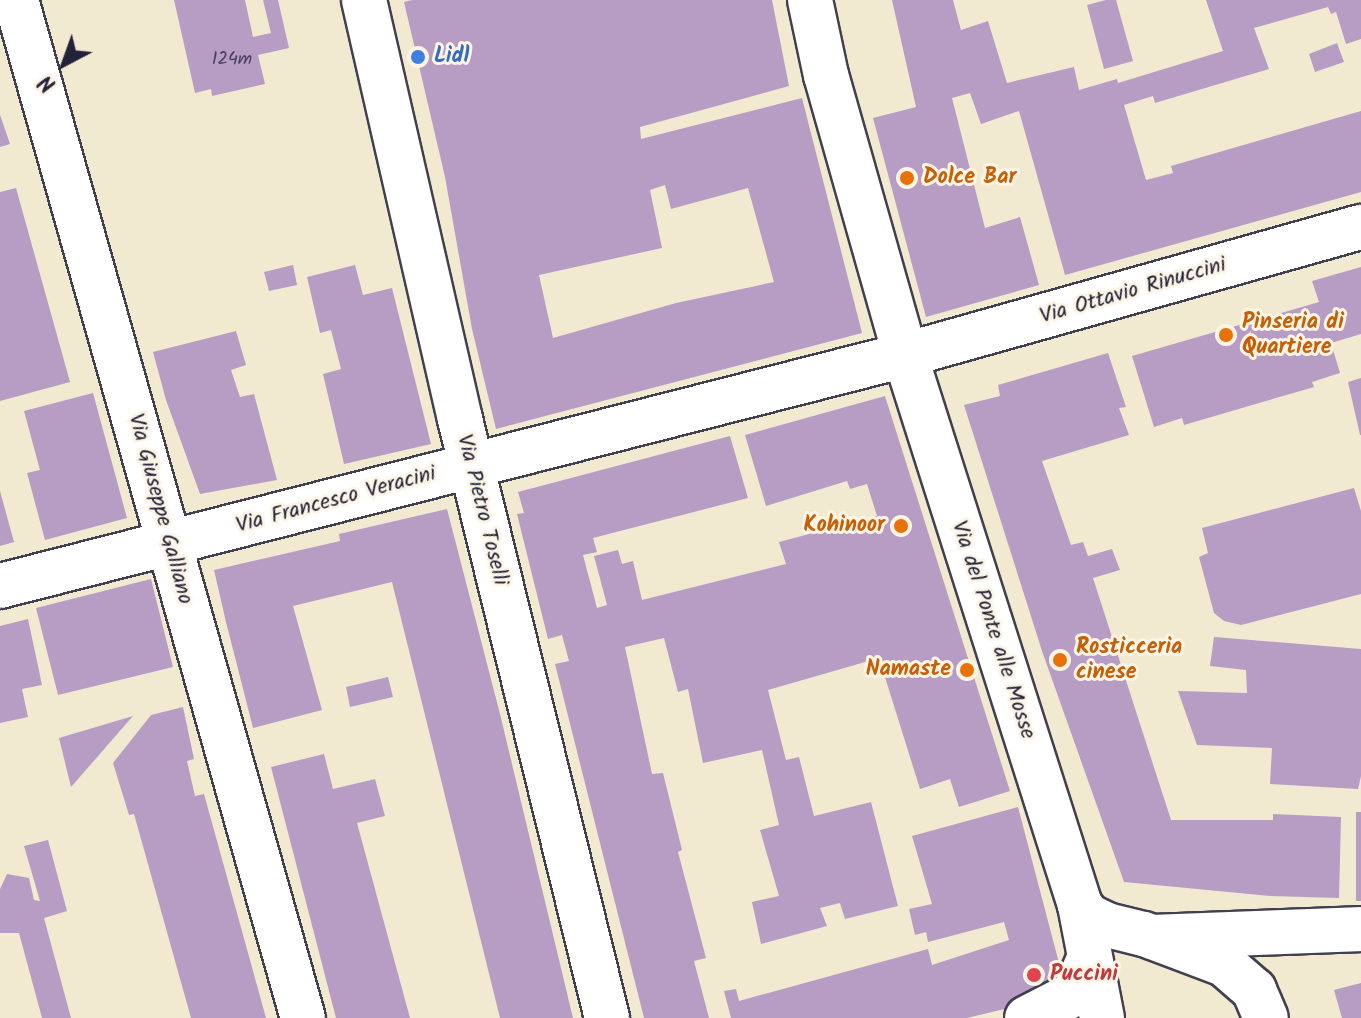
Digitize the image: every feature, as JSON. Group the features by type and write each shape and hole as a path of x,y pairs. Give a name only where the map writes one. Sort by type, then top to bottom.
{"street":[{"name":"Via Giuseppe Galliano","path":"16,0 303,1018"},
{"name":"Via Pietro Toselli","path":"364,0 472,466 607,1018"},
{"name":"Via del Ponte alle Mosse","path":"810,0 826,75 905,355 1080,905 1102,1018"},
{"name":"Via Ottavio Rinuccini","path":"905,355 1361,227"},
{"name":"Via Francesco Veracini","path":"0,586 905,355"},
{"path":"1080,905 1096,921 1153,937 1224,964 1254,990 1266,1018"},
{"path":"1153,937 1361,929"},
{"path":"1027,1018 1074,994 1081,984 1089,959"}],"building":[{"path":"174,0 245,0 253,37 271,33 263,0 278,0 289,48 258,55 265,84 212,96 211,89 195,93"},
{"path":"772,0 789,86 640,127 641,139 802,98 862,333 496,429 472,329 445,177 404,2","holes":["665,185 671,209 748,188 774,282 676,303 553,338 539,275 662,248 650,190"]},
{"path":"892,0 953,0 961,30 988,21 1007,83 1074,67 1079,90 1117,79 1118,83 1223,51 1206,0 1361,0 1361,39 1346,44 1336,12 1331,14 1328,7 1254,28 1269,69 1155,103 1153,96 1124,105 1146,180 1173,173 1171,166 1361,111 1361,192 1065,275 1019,111 981,124 970,93 952,98 985,228 1020,217 1039,285 926,317 873,118 916,107"},
{"path":"1116,0 1133,61 1104,69 1087,5"},
{"path":"1337,43 1344,62 1315,72 1309,54"},
{"path":"0,115 10,144 0,147"},
{"path":"16,188 70,382 0,401 0,192"},
{"path":"293,265 297,285 269,291 264,272"},
{"path":"355,265 363,295 392,288 431,444 344,464 323,374 341,369 331,330 320,333 307,277"},
{"path":"1361,267 1361,334 1331,343 1340,373 1312,382 1314,387 1184,425 1182,418 1154,427 1132,356 1319,302 1312,281"},
{"path":"236,331 246,365 231,370 240,397 254,394 277,480 200,494 166,400 153,352"},
{"path":"1108,353 1126,407 1119,408 1129,435 1042,461 1071,545 1083,542 1088,556 1112,549 1120,570 1093,578 1171,820 1273,820 1273,814 1341,817 1339,898 1270,896 1124,882 1042,651 964,405 1000,396 998,385"},
{"path":"1361,378 1361,435 1360,435 1348,382"},
{"path":"93,393 127,518 45,540 27,473 40,470 24,411"},
{"path":"885,396 1010,791 959,807 950,779 920,789 879,658 768,690 786,760 799,757 814,816 871,802 898,906 845,919 840,903 820,908 827,926 761,944 752,902 779,896 760,830 779,825 762,750 703,763 688,689 678,692 664,638 625,647 652,774 663,773 682,850 678,852 706,958 694,961 709,1018 644,1018 555,664 569,661 562,635 548,639 517,514 524,513 518,492 730,436 748,498 593,538 597,552 583,555 597,608 607,605 594,556 618,550 622,564 633,561 642,600 786,564 779,542 877,516 867,484 850,489 847,481 766,506 745,435"},
{"path":"1354,488 1361,511 1361,594 1241,625 1224,621 1214,613 1199,557 1208,553 1202,528"},
{"path":"0,491 14,542 0,546"},
{"path":"447,509 573,1018 500,1018 392,582 293,606 322,710 253,728 226,622 214,570 340,541 339,534"},
{"path":"151,579 173,667 58,695 36,608"},
{"path":"28,619 42,685 22,689 28,717 0,723 0,626"},
{"path":"1214,637 1361,649 1361,776 1358,789 1270,784 1272,748 1197,745 1178,691 1247,693 1246,670 1210,666"},
{"path":"388,677 393,697 350,707 346,687"},
{"path":"183,707 194,759 187,761 195,796 204,794 266,1018 191,1018 134,814 129,815 113,763 151,715"},
{"path":"133,716 71,787 59,738"},
{"path":"324,754 333,789 375,779 385,816 357,823 410,1018 336,1018 271,767"},
{"path":"1018,807 1059,963 1042,1000 967,1018 731,1018 724,991 736,989 739,1001 928,949 932,965 1009,940 1004,922 928,942 926,932 915,935 909,909 932,904 912,836"},
{"path":"1356,812 1361,812 1361,901 1356,901"},
{"path":"48,840 67,911 44,918 71,1018 42,1018 19,933 0,933 0,889 7,874 29,878 34,900 40,901 24,846"},
{"path":"1361,983 1361,1018 1342,1018 1334,990"}],"place":[{"name":"Lidl","path":"418,57"},
{"name":"Dolce Bar","path":"907,178"},
{"name":"Pinseria di Quartiere","path":"1226,335"},
{"name":"Kohinoor","path":"901,526"},
{"name":"Rosticceria cinese","path":"1060,660"},
{"name":"Namaste","path":"967,670"},
{"name":"Puccini","path":"1034,975"}]}
